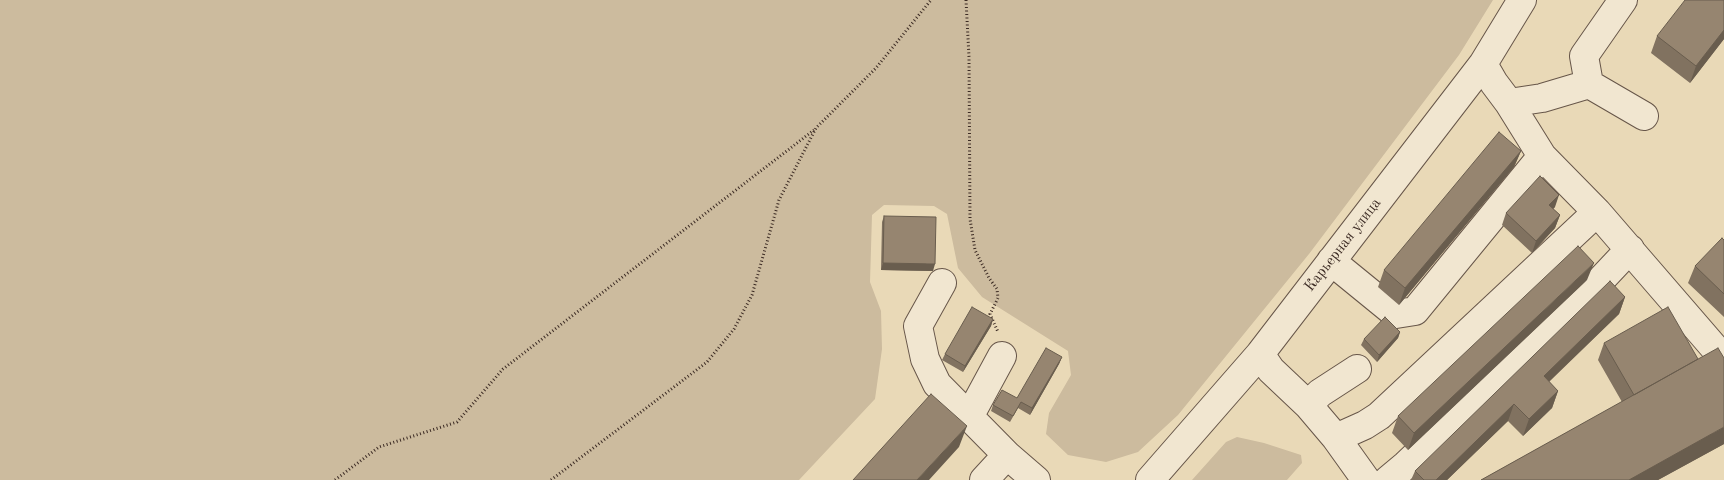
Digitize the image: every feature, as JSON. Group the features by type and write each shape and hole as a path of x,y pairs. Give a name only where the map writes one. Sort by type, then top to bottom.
{"street":[{"name":"Карьерная улица","path":"1150,480 1260,354 1483,64 1522,0"},
{"path":"1589,84 1584,56 1623,0"},
{"path":"1483,64 1494,83 1510,103 1542,156 1597,212 1724,359"},
{"path":"1510,103 1542,98 1589,84 1644,116"},
{"path":"1331,261 1396,314 1415,311 1542,156"},
{"path":"1336,438 1366,426 1379,416 1597,212"},
{"path":"1388,480 1590,291 1630,249"},
{"path":"942,283 918,326 925,359 937,384 1006,455 1036,480"},
{"path":"1260,354 1270,370 1308,405 1336,438 1366,480"},
{"path":"969,417 1002,356"},
{"path":"1308,405 1320,393 1358,369"},
{"path":"984,480 1006,455"}],"path":[{"path":"334,480 379,448 457,422 503,369 816,128 876,68 931,0"},
{"path":"966,0 969,57 970,219 975,250 989,278 997,289 998,298 990,314 1000,338 1002,356"},
{"path":"551,480 707,362 734,329 752,295 779,200 816,128"}],"shaded area":[{"path":"0,0 1493,0 1459,55 1309,254 1178,415 1138,452 1106,462 1068,455 1046,434 1049,413 1071,375 1068,351 982,297 958,268 947,214 934,206 884,205 872,215 870,282 881,311 882,349 875,399 799,480 0,480"},
{"path":"1237,437 1264,443 1301,455 1302,463 1287,480 1192,480 1226,442"}],"building":[{"path":"1685,0 1724,0 1724,30 1696,66 1657,36"},
{"path":"1499,132 1521,151 1405,288 1384,270"},
{"path":"1540,176 1559,195 1549,205 1560,215 1536,241 1506,213"},
{"path":"884,216 936,217 935,264 883,263"},
{"path":"1722,238 1724,240 1724,294 1695,266"},
{"path":"1578,246 1594,263 1414,433 1398,416"},
{"path":"1610,281 1625,297 1544,376 1558,391 1529,419 1514,404 1436,480 1424,480 1415,471"},
{"path":"972,307 993,319 965,366 945,354"},
{"path":"1668,307 1698,359 1634,395 1604,343"},
{"path":"1385,317 1400,332 1379,355 1364,339"},
{"path":"1046,348 1062,357 1032,408 1021,402 1013,416 993,405 1002,390 1017,398"},
{"path":"1718,348 1724,358 1724,427 1629,480 1481,480"},
{"path":"931,394 967,426 917,480 853,480"}]}
